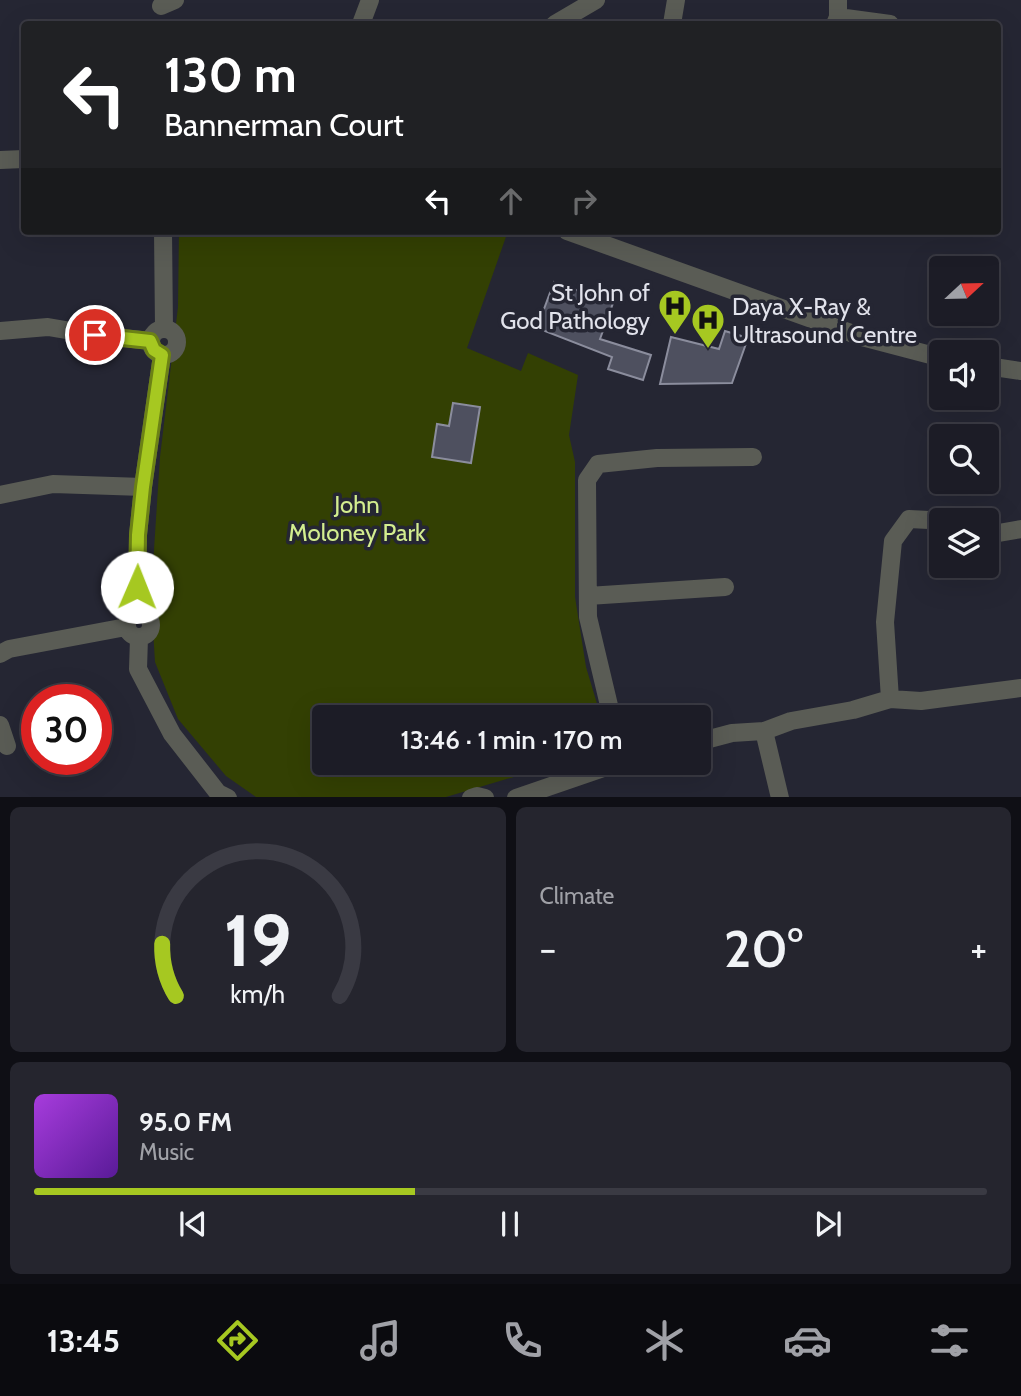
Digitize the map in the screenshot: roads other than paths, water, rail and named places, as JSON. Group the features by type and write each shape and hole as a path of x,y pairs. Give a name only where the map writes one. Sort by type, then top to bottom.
{"street":[{"path":"361,21 370,0"},
{"path":"560,21 596,0"},
{"path":"672,21 676,0"},
{"path":"837,14 874,21"},
{"path":"0,160 21,159"},
{"path":"163,235 164,328 155,332 156,348 138,535 134,626 138,669 172,734 221,796"},
{"path":"578,235 862,337 929,355"},
{"path":"0,331 48,327 156,348"},
{"path":"999,368 1021,371"},
{"path":"609,705 588,617 587,480 598,464 657,458 753,457"},
{"path":"0,495 53,484 143,487"},
{"path":"890,699 885,621 893,541 909,519 929,520"},
{"path":"999,533 1021,530"},
{"path":"588,596 725,587"},
{"path":"0,654 9,649 134,626"},
{"path":"711,739 732,733 764,731 791,721 853,710 890,699 921,701 1021,688"},
{"path":"0,726 7,746"},
{"path":"764,731 780,797"},
{"path":"516,797 582,775"},
{"path":"471,797 485,797"}],"place":[{"name":"St John of God Pathology","path":"675,336"},
{"name":"Daya X-Ray & Ultrasound Centre","path":"708,350"}],"park label":[{"name":"John Moloney Park","path":"357,518"}]}
